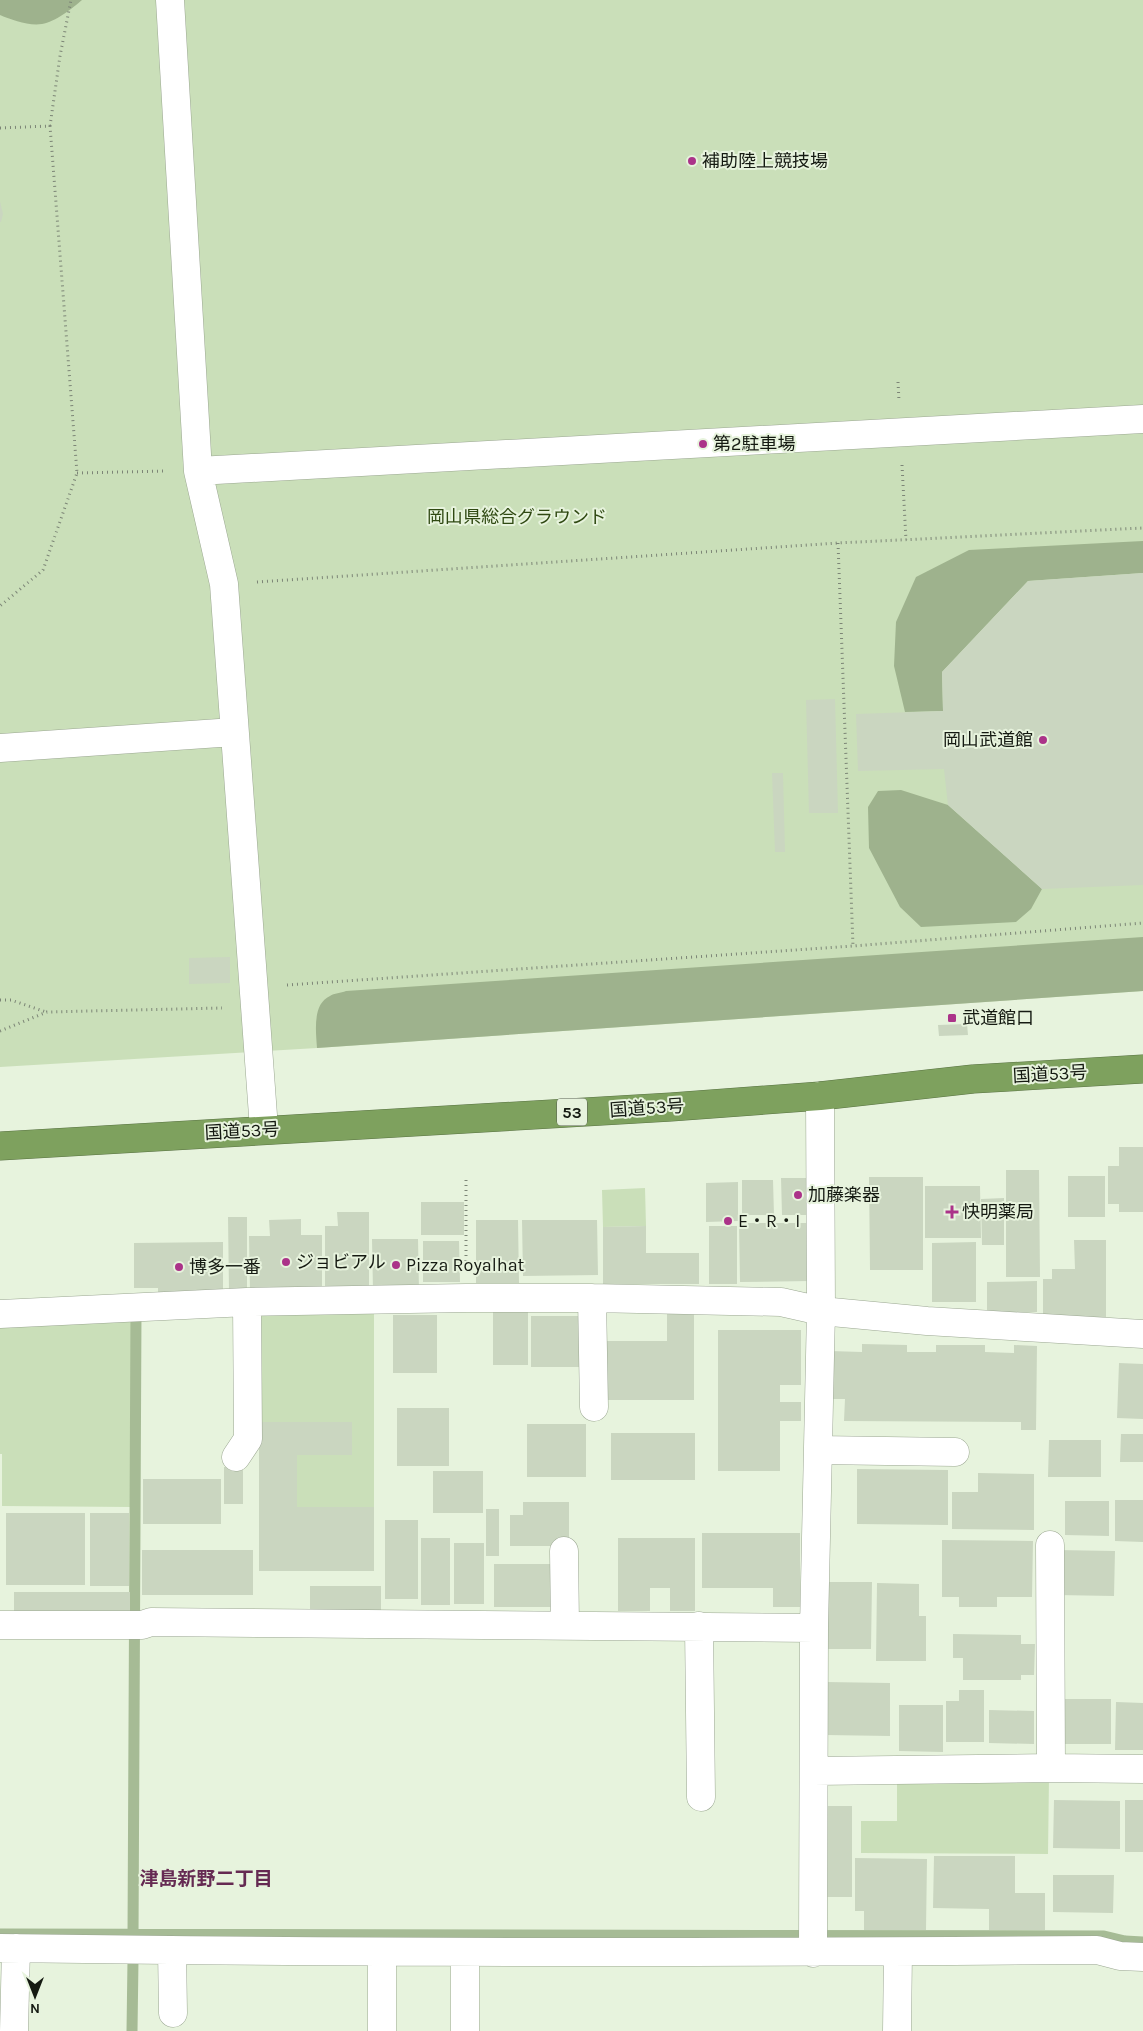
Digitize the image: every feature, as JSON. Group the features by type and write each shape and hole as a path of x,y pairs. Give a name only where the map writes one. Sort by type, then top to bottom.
{"highway":[{"name":"国道53号","path":"0,1146 264,1129 671,1107 820,1096 973,1079 1143,1069"}],"street":[{"path":"170,0 198,471 224,584 264,1129"},
{"path":"198,471 1143,418"},
{"path":"0,748 234,732"},
{"path":"813,1941 814,1628 821,1311 820,1096"},
{"path":"592,1298 594,1407"},
{"path":"0,1314 247,1302 592,1298 780,1302 821,1311 1020,1327 1143,1334"},
{"path":"236,1456 248,1439 247,1302"},
{"path":"818,1450 955,1452"},
{"path":"1050,1545 1051,1768"},
{"path":"564,1551 565,1625"},
{"path":"0,1625 135,1625 151,1622 814,1628"},
{"path":"699,1626 701,1797"},
{"path":"814,1771 1051,1768 1143,1769"},
{"path":"14,2031 8,1948 465,1952 813,1941 898,1952 1097,1950 1120,1956 1143,1957"},
{"path":"172,1950 173,2013"},
{"path":"382,1952 382,2031"},
{"path":"465,1952 465,2031"},
{"path":"897,2031 898,1952"}],"path":[{"path":"0,606 43,570 77,473 50,126 60,56 71,0"},
{"path":"0,128 50,126"},
{"path":"77,473 198,471"},
{"path":"903,482 906,540"},
{"path":"224,584 838,543 1143,528"},
{"path":"838,543 853,946"},
{"path":"0,1031 47,1012 182,1007 254,997 1143,923"},
{"path":"0,1000 11,1000 47,1012"},
{"path":"466,1180 466,1298"}],"green space":[{"name":"岡山県総合グラウンド","path":"0,0 1143,0 1143,991 317,1048 0,1067"},
{"path":"0,0 82,0 58,18 47,23 31,24 0,15"},
{"path":"1143,541 1143,573 1028,581 942,672 943,711 905,712 894,666 896,622 916,577 969,550"},
{"path":"901,790 948,805 1042,889 1031,909 1016,922 921,927 900,907 869,848 868,807 878,791"},
{"path":"1143,937 1143,991 317,1048 316,1019 320,1005 332,995 346,991"},
{"path":"645,1188 646,1226 603,1227 602,1190"},
{"path":"259,1309 374,1309 374,1507 297,1507 259,1422"},
{"path":"131,1320 131,1507 2,1506 0,1325"},
{"path":"897,1777 1049,1777 1048,1854 861,1853 861,1821 897,1821"}],"building":[{"path":"0,201 3,214 1,222 0,222"},
{"name":"岡山武道館","path":"1143,573 1143,885 1042,889 948,805 944,769 858,771 856,714 943,711 942,672 1028,581"},
{"path":"835,699 838,813 809,813 806,700"},
{"path":"772,773 783,773 785,852 775,852"},
{"path":"230,957 230,983 189,984 189,958"},
{"path":"967,1024 968,1035 939,1036 938,1025"},
{"path":"1119,1147 1143,1147 1143,1212 1119,1212 1119,1204 1108,1204 1108,1166 1119,1166"},
{"path":"1006,1170 1039,1170 1040,1277 1006,1277"},
{"path":"1068,1176 1105,1176 1105,1217 1068,1217"},
{"path":"869,1177 923,1177 923,1270 870,1270"},
{"path":"781,1178 814,1178 814,1215 782,1215"},
{"path":"742,1180 773,1180 774,1215 742,1215"},
{"path":"738,1182 738,1221 706,1222 706,1183"},
{"path":"925,1186 980,1186 981,1238 925,1238"},
{"path":"1004,1198 1004,1245 982,1245 981,1199"},
{"path":"421,1202 464,1202 464,1235 421,1235"},
{"path":"337,1212 369,1212 369,1287 325,1287 325,1226 338,1226"},
{"path":"228,1217 247,1217 247,1291 229,1291"},
{"path":"301,1219 301,1235 322,1235 322,1291 250,1291 249,1236 270,1236 269,1220"},
{"path":"476,1220 518,1220 519,1283 476,1283"},
{"path":"522,1220 597,1220 598,1275 523,1276"},
{"path":"739,1223 810,1223 810,1281 740,1282"},
{"path":"646,1226 646,1253 699,1253 699,1284 603,1284 603,1227"},
{"path":"709,1226 737,1226 737,1284 709,1284"},
{"path":"372,1239 418,1239 419,1291 373,1291"},
{"path":"1074,1240 1106,1240 1106,1317 1043,1317 1043,1279 1052,1279 1052,1269 1075,1269"},
{"path":"423,1241 459,1241 460,1282 423,1282"},
{"path":"223,1242 223,1293 158,1293 158,1288 134,1288 134,1243"},
{"path":"976,1242 976,1302 932,1302 932,1243"},
{"path":"1037,1281 1037,1312 987,1312 987,1282"},
{"path":"493,1312 528,1312 528,1365 493,1365"},
{"path":"667,1312 694,1312 694,1400 601,1400 601,1341 667,1341"},
{"path":"393,1315 437,1315 437,1373 393,1373"},
{"path":"531,1316 586,1316 586,1367 531,1367"},
{"path":"718,1330 801,1330 801,1385 780,1385 780,1402 801,1402 801,1421 780,1421 780,1471 718,1471"},
{"path":"862,1344 907,1345 907,1352 936,1352 936,1345 985,1345 985,1352 1014,1353 1014,1345 1037,1346 1036,1430 1021,1430 1021,1422 844,1421 845,1399 830,1399 830,1351 862,1352"},
{"path":"1119,1363 1143,1364 1143,1419 1117,1418"},
{"path":"397,1408 449,1408 449,1466 397,1466"},
{"path":"259,1422 352,1422 352,1455 297,1455 297,1507 374,1507 374,1571 259,1571"},
{"path":"527,1424 586,1424 586,1477 527,1477"},
{"path":"611,1433 695,1433 695,1480 611,1480"},
{"path":"1121,1434 1143,1434 1143,1462 1120,1462"},
{"path":"1049,1440 1101,1440 1101,1477 1048,1477"},
{"path":"224,1467 243,1467 243,1504 224,1504"},
{"path":"857,1469 948,1470 948,1525 857,1524"},
{"path":"433,1471 483,1471 483,1513 433,1513"},
{"path":"978,1473 1034,1474 1034,1530 952,1529 952,1492 978,1492"},
{"path":"143,1479 221,1479 221,1524 143,1524"},
{"path":"1115,1500 1143,1500 1143,1542 1115,1541"},
{"path":"1065,1501 1109,1501 1109,1536 1065,1535"},
{"path":"523,1502 569,1502 569,1546 510,1546 510,1515 523,1515"},
{"path":"486,1509 499,1509 499,1556 486,1556"},
{"path":"6,1513 85,1513 85,1585 6,1585"},
{"path":"90,1513 129,1513 129,1586 90,1586"},
{"path":"385,1520 418,1520 418,1599 385,1599"},
{"path":"702,1533 800,1533 800,1607 773,1607 773,1588 702,1588"},
{"path":"421,1538 450,1538 450,1605 421,1605"},
{"path":"618,1538 695,1538 695,1611 670,1611 670,1588 650,1588 650,1611 618,1611"},
{"path":"942,1540 1033,1541 1032,1597 997,1597 997,1607 959,1607 959,1597 942,1597"},
{"path":"454,1543 484,1543 484,1604 454,1604"},
{"path":"142,1550 253,1550 253,1595 142,1595"},
{"path":"1057,1550 1115,1551 1114,1596 1057,1595"},
{"path":"494,1564 557,1564 557,1607 494,1607"},
{"path":"826,1582 872,1582 871,1649 826,1649"},
{"path":"877,1583 919,1584 919,1616 926,1616 926,1661 876,1661"},
{"path":"310,1586 381,1586 381,1611 310,1611"},
{"path":"14,1592 130,1592 130,1617 14,1617"},
{"path":"953,1634 1021,1635 1021,1644 1035,1644 1034,1675 1021,1675 1021,1680 963,1680 963,1658 953,1658"},
{"path":"826,1682 890,1683 890,1736 826,1735"},
{"path":"959,1690 984,1690 984,1742 946,1742 946,1701 959,1701"},
{"path":"1060,1699 1111,1699 1111,1744 1059,1744"},
{"path":"1116,1702 1143,1703 1143,1750 1115,1750"},
{"path":"899,1705 943,1705 943,1752 899,1751"},
{"path":"989,1710 1034,1711 1034,1744 989,1743"},
{"path":"1054,1800 1120,1801 1120,1849 1053,1848"},
{"path":"1125,1800 1143,1800 1143,1852 1125,1852"},
{"path":"821,1806 852,1806 852,1897 820,1897"},
{"path":"934,1856 1015,1856 1015,1893 1045,1893 1045,1930 989,1930 989,1909 933,1908"},
{"path":"855,1858 927,1859 926,1930 864,1930 864,1911 855,1911"},
{"path":"1053,1875 1114,1875 1113,1913 1053,1912"}],"waterway":[{"path":"133,1937 136,1312"},
{"path":"0,1934 1104,1936 1125,1941 1143,1942"},
{"path":"132,2031 133,1960"}],"place":[{"name":"補助陸上競技場","path":"692,161"},
{"name":"第2駐車場","path":"703,444"},
{"name":"岡山武道館","path":"1043,740"},
{"name":"武道館口","path":"952,1018"},
{"name":"加藤楽器","path":"798,1195"},
{"name":"快明薬局","path":"952,1212"},
{"name":"E・R・I","path":"728,1221"},
{"name":"ジョビアル","path":"286,1262"},
{"name":"Pizza Royalhat","path":"396,1265"},
{"name":"博多一番","path":"179,1267"}],"district":[{"name":"津島新野二丁目","path":"206,1879"}]}
